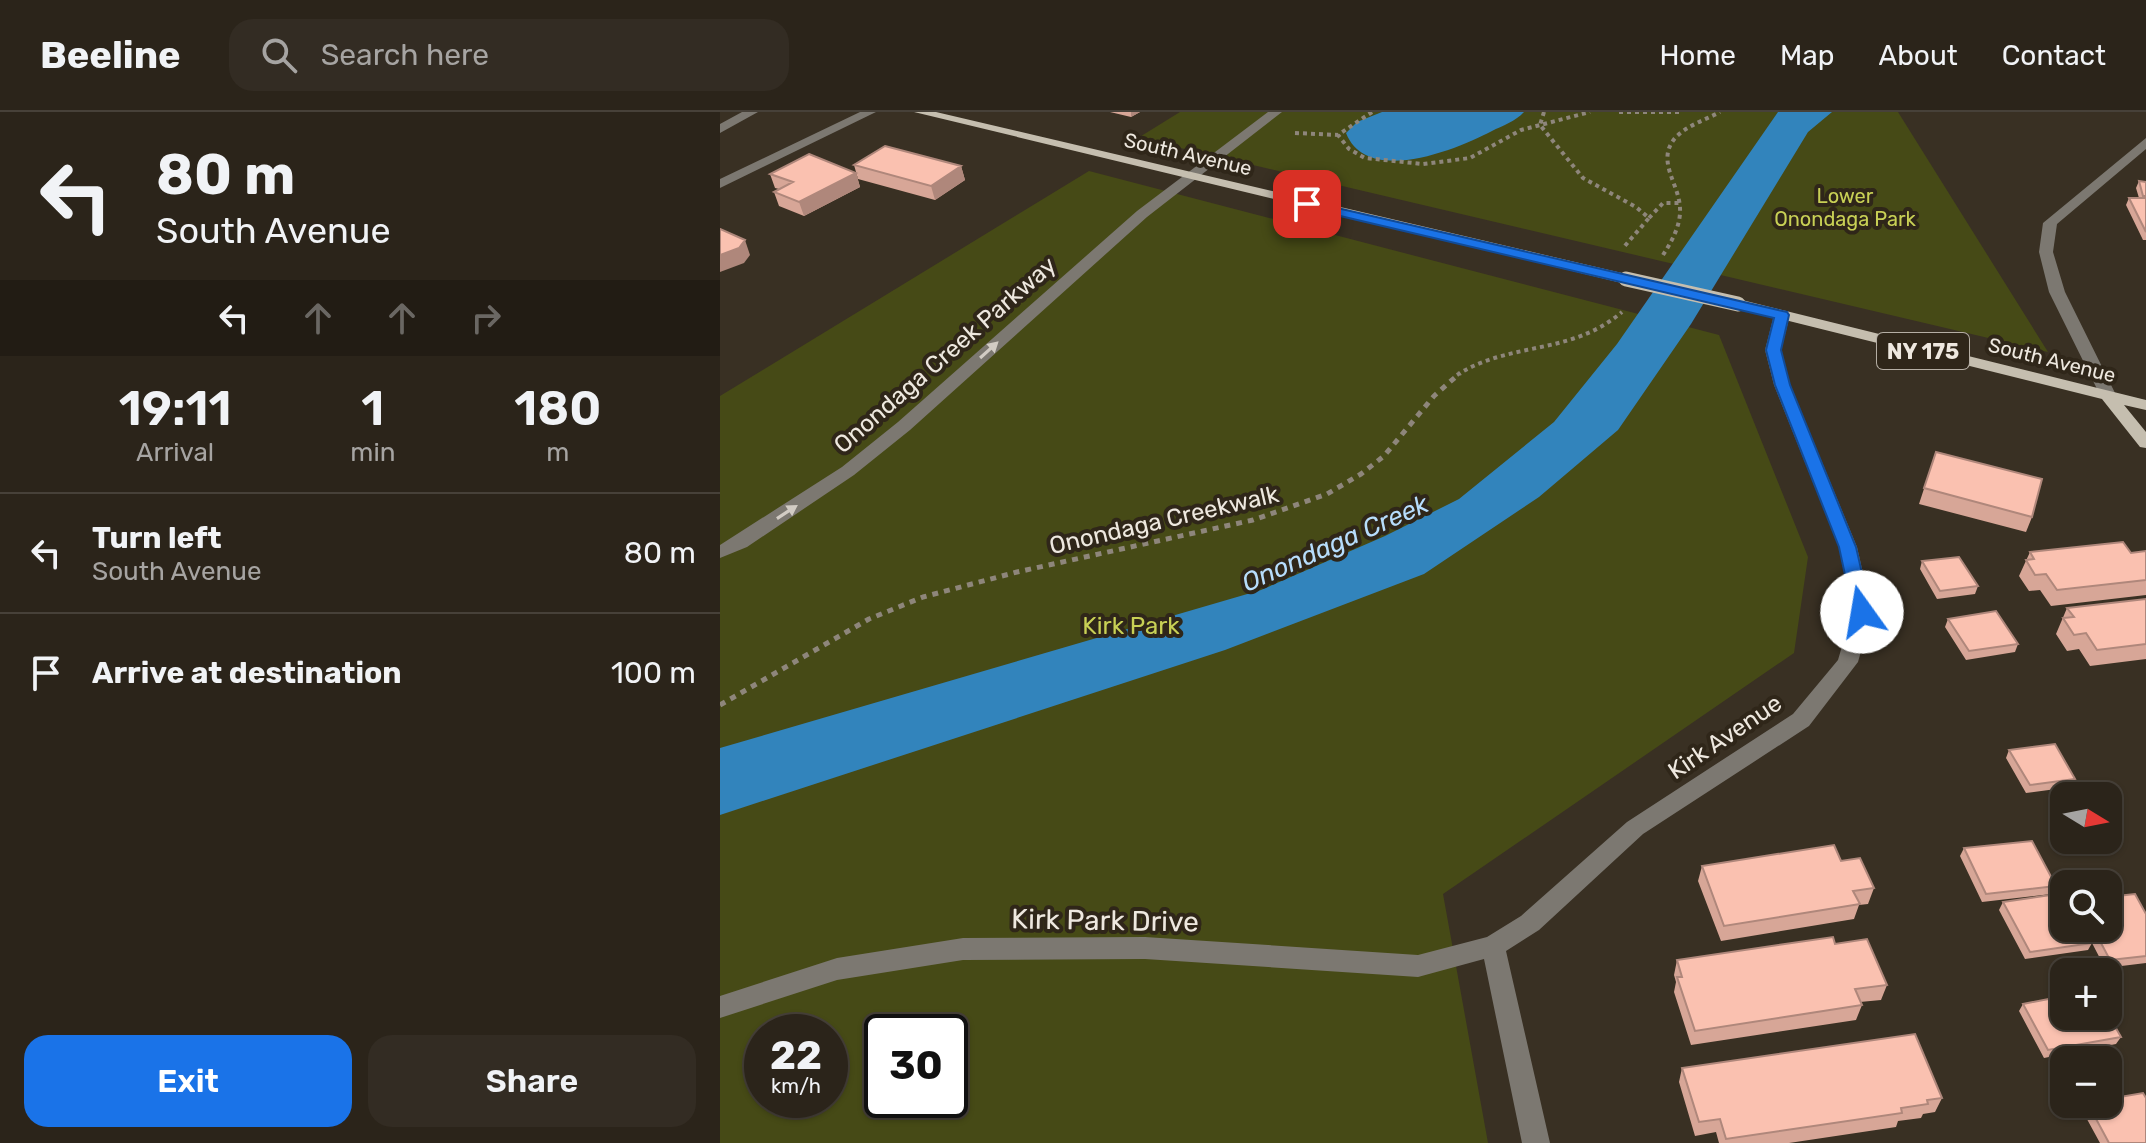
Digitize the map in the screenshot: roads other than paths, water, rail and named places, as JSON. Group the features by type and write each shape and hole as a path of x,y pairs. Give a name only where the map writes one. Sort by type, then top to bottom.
{"main road":[{"name":"South Avenue","path":"920,112 1738,304 2146,405"},
{"path":"2109,397 2146,443"}],"street":[{"path":"720,129 752,112"},
{"path":"720,184 870,112"},
{"name":"Onondaga Creek Parkway","path":"720,552 740,543 848,471 904,426 1142,214 1276,112"},
{"path":"2109,397 2057,292 2046,252 2050,223 2146,142"},
{"name":"Kirk Avenue","path":"1493,946 1530,923 1635,828 1801,720 1848,662 1862,612 1848,547 1782,385 1773,350 1782,315"},
{"path":"1493,946 1536,1143"},
{"name":"Kirk Park Drive","path":"720,1007 837,969 963,949 1145,948 1418,966 1493,946"}],"water":[{"path":"1382,112 1524,112 1509,123 1457,147 1413,159 1392,161 1373,158 1357,149 1346,133 1357,122"},
{"path":"1778,112 1832,112 1808,132 1691,324 1618,430 1539,497 1424,574 1225,650 720,815 720,748 1261,590 1385,536 1459,499 1554,422 1617,344"}],"park label":[{"name":"Lower Onondaga Park","path":"1845,208"},
{"name":"Kirk Park","path":"1131,626"}],"water label":[{"name":"Onondaga Creek","path":"1335,543"}]}
